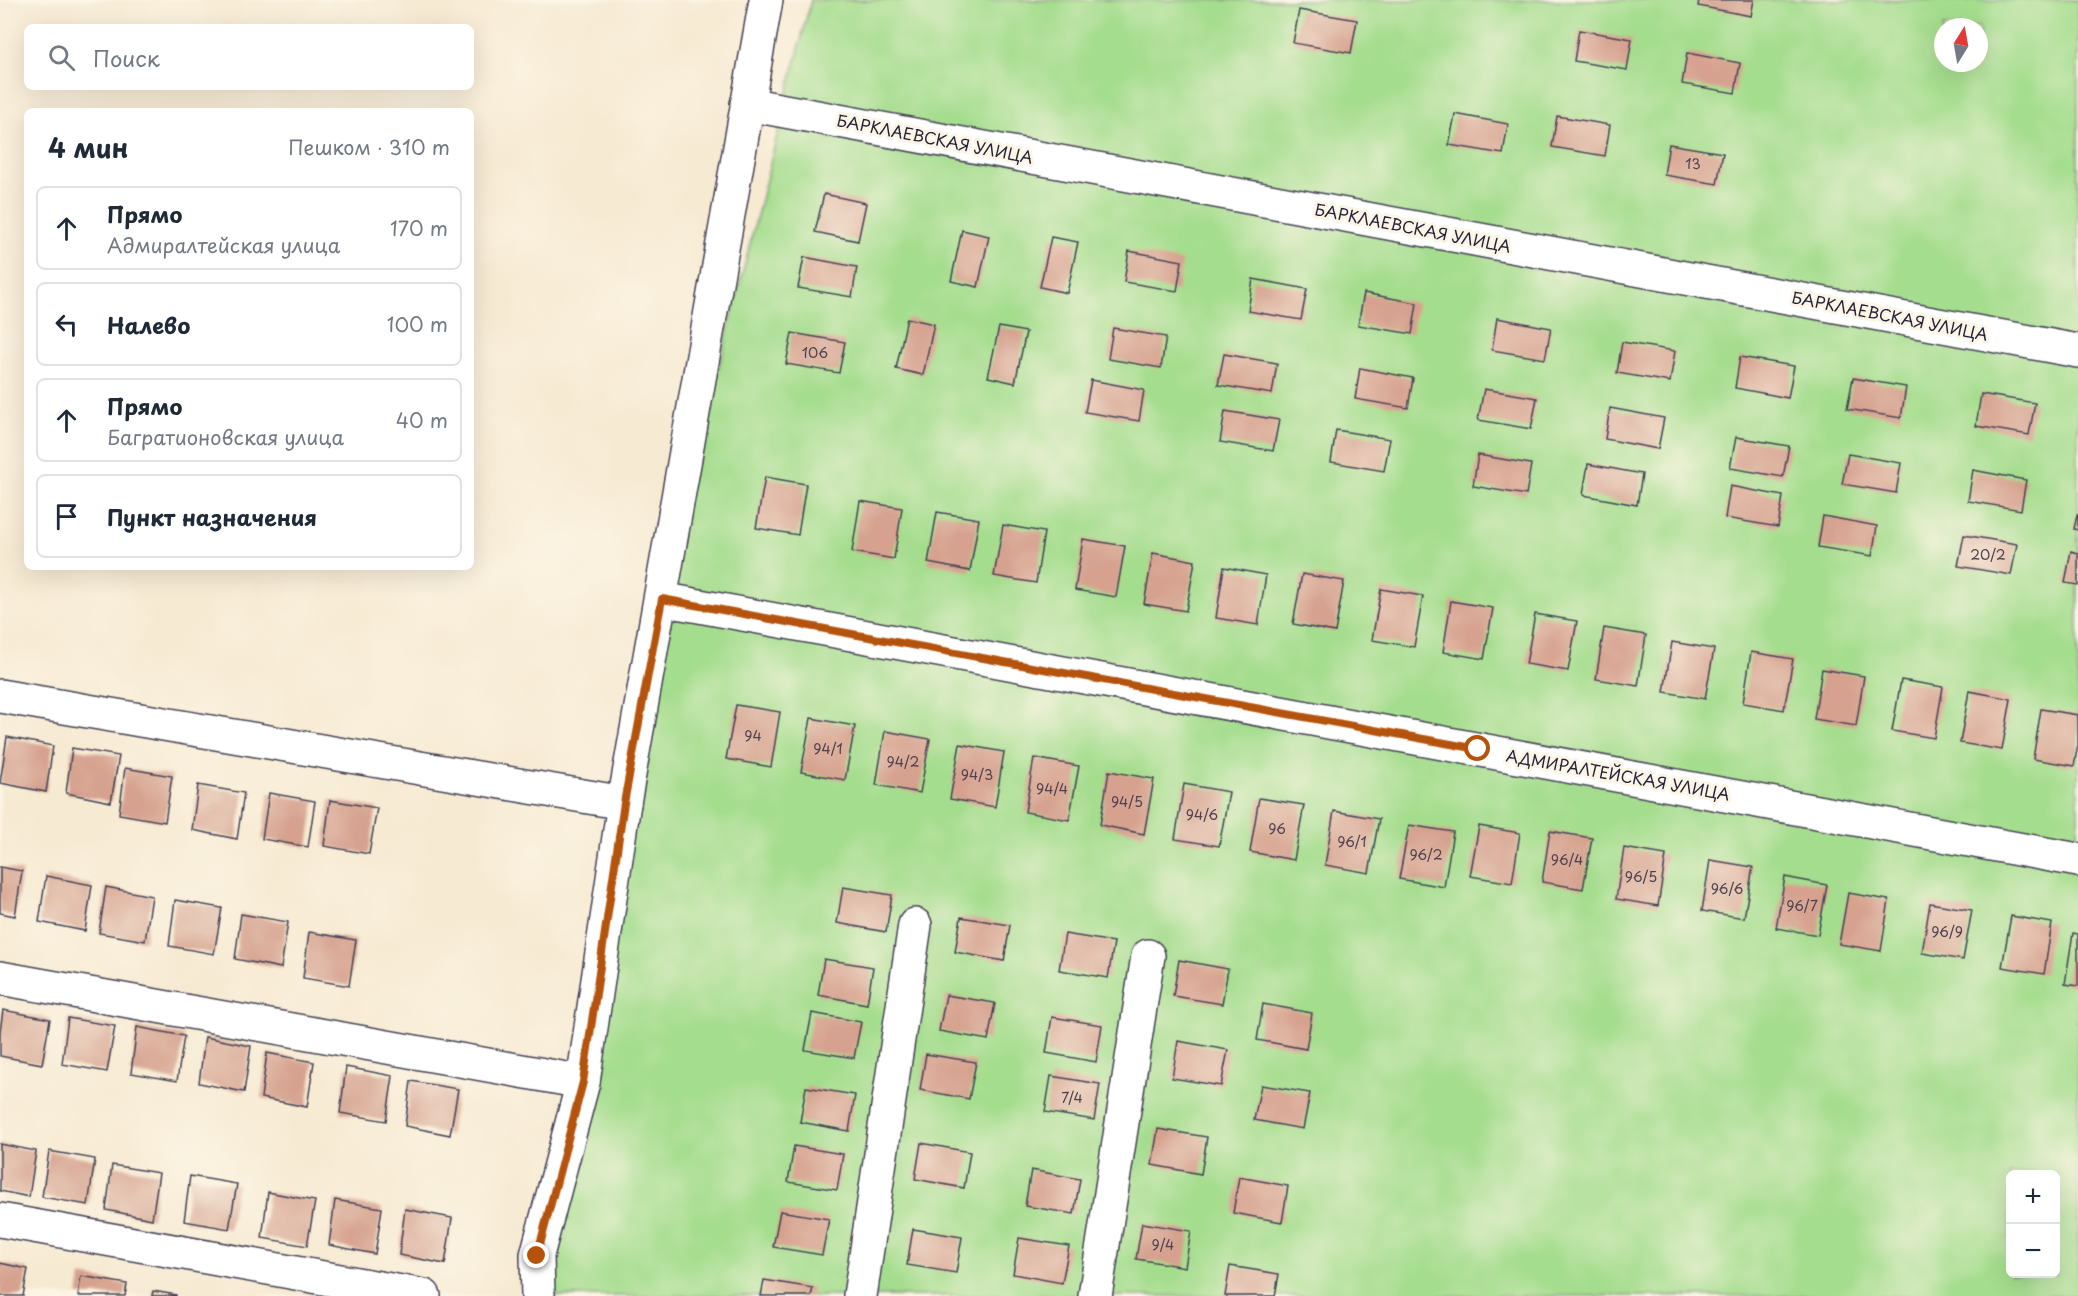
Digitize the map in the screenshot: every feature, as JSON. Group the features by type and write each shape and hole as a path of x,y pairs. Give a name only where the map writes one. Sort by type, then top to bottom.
{"street":[{"path":"538,1296 537,1256 583,1082 624,803 662,599 766,0"},
{"name":"БАРКЛАЕВСКАЯ УЛИЦА","path":"747,104 2078,351"},
{"name":"АДМИРАЛТЕЙСКАЯ УЛИЦА","path":"662,599 2078,860"},
{"path":"0,696 624,803"},
{"path":"860,1296 915,925"},
{"path":"1095,1296 1148,956"},
{"path":"0,978 583,1082"},
{"path":"0,1220 424,1296"}],"green space":[{"path":"811,0 2078,0 2078,1296 546,1296 661,599"}],"building":[{"path":"1699,0 1754,0 1751,16 1698,6"},
{"path":"1299,10 1357,20 1351,53 1293,43"},
{"path":"1579,30 1632,39 1627,70 1574,61"},
{"path":"1687,53 1740,63 1735,93 1682,84"},
{"path":"1455,114 1508,124 1503,154 1449,145"},
{"path":"1557,116 1610,125 1605,156 1552,147"},
{"path":"1669,144 1723,153 1717,184 1664,175"},
{"path":"824,194 866,203 858,241 815,232"},
{"path":"962,230 989,236 978,287 951,281"},
{"path":"1051,237 1078,242 1067,293 1040,287"},
{"path":"1129,251 1182,261 1177,291 1124,282"},
{"path":"804,257 857,267 852,297 798,288"},
{"path":"1253,279 1307,289 1301,320 1248,311"},
{"path":"1364,293 1417,303 1412,334 1358,325"},
{"path":"907,318 934,324 923,375 896,369"},
{"path":"1497,318 1551,328 1545,359 1492,350"},
{"path":"999,327 1026,332 1015,383 988,377"},
{"path":"1113,328 1166,337 1161,368 1108,359"},
{"path":"792,333 845,342 839,373 786,364"},
{"path":"1622,342 1675,351 1670,382 1617,373"},
{"path":"1224,354 1277,363 1272,394 1218,385"},
{"path":"1740,357 1794,366 1788,398 1735,388"},
{"path":"1360,368 1413,378 1408,408 1355,399"},
{"path":"1853,378 1906,387 1901,418 1847,409"},
{"path":"1091,380 1144,390 1139,421 1085,412"},
{"path":"1484,389 1537,398 1531,429 1478,420"},
{"path":"1981,394 2035,403 2029,435 1976,426"},
{"path":"1610,408 1664,418 1658,449 1605,439"},
{"path":"1225,411 1279,420 1273,451 1220,442"},
{"path":"1336,430 1390,439 1384,471 1331,462"},
{"path":"1736,437 1789,446 1783,477 1730,468"},
{"path":"1848,454 1901,463 1896,493 1842,484"},
{"path":"1478,455 1531,464 1526,495 1473,486"},
{"path":"1588,464 1642,474 1637,505 1583,495"},
{"path":"1973,470 2026,480 2021,510 1968,501"},
{"path":"765,477 806,484 798,535 756,528"},
{"path":"1730,486 1783,496 1778,527 1725,518"},
{"path":"860,501 902,508 894,559 852,552"},
{"path":"937,512 979,519 970,571 928,563"},
{"path":"2078,515 2078,530 2074,529"},
{"path":"1823,516 1877,526 1872,556 1818,547"},
{"path":"1003,525 1044,532 1036,583 994,576"},
{"path":"1964,535 2017,544 2011,575 1958,566"},
{"path":"1083,539 1125,546 1116,597 1075,590"},
{"path":"2071,551 2078,553 2078,585 2065,583"},
{"path":"1153,553 1195,561 1186,611 1144,604"},
{"path":"1224,567 1266,575 1258,625 1216,618"},
{"path":"1302,574 1344,581 1335,632 1293,624"},
{"path":"1381,589 1423,596 1414,647 1372,640"},
{"path":"1451,601 1493,608 1484,659 1443,652"},
{"path":"1535,614 1577,621 1568,671 1526,664"},
{"path":"1604,628 1646,635 1638,686 1596,679"},
{"path":"1672,642 1714,649 1705,699 1664,692"},
{"path":"1751,652 1793,659 1784,710 1743,703"},
{"path":"1822,669 1864,676 1856,726 1814,719"},
{"path":"1901,680 1943,687 1934,738 1892,731"},
{"path":"1969,691 2011,699 2002,750 1960,743"},
{"path":"736,705 780,712 771,767 726,759"},
{"path":"2041,709 2078,715 2078,745 2074,766 2033,759"},
{"path":"811,718 855,726 845,780 801,772"},
{"path":"885,731 930,739 920,793 876,785"},
{"path":"7,737 53,746 46,792 0,783"},
{"path":"960,744 1004,752 995,807 950,799"},
{"path":"72,748 119,756 111,802 66,793"},
{"path":"1034,758 1079,766 1069,820 1025,812"},
{"path":"125,768 172,776 165,822 119,814"},
{"path":"1109,771 1154,779 1144,834 1100,825"},
{"path":"1184,784 1229,792 1219,846 1175,839"},
{"path":"198,785 244,793 237,839 192,830"},
{"path":"269,793 315,801 308,847 262,839"},
{"path":"1259,798 1304,805 1294,860 1250,852"},
{"path":"330,800 377,808 369,854 324,846"},
{"path":"1334,811 1379,819 1369,873 1325,865"},
{"path":"1409,825 1453,832 1444,887 1399,879"},
{"path":"1479,826 1520,833 1512,883 1470,876"},
{"path":"1550,831 1592,838 1583,889 1542,882"},
{"path":"1624,848 1666,855 1658,906 1616,899"},
{"path":"1710,860 1753,867 1744,918 1702,911"},
{"path":"0,867 22,871 15,916 0,913"},
{"path":"46,876 92,885 85,931 39,922"},
{"path":"1785,877 1827,885 1818,935 1776,928"},
{"path":"106,887 152,896 145,941 99,933"},
{"path":"843,887 892,895 886,932 837,923"},
{"path":"1848,893 1889,900 1881,951 1839,944"},
{"path":"175,900 222,908 214,954 169,946"},
{"path":"1930,903 1972,910 1963,960 1922,953"},
{"path":"241,914 288,922 281,968 235,959"},
{"path":"2011,916 2052,923 2044,974 2002,967"},
{"path":"961,917 1010,925 1004,961 955,952"},
{"path":"309,932 356,940 349,986 303,978"},
{"path":"2073,933 2078,934 2078,986 2065,984"},
{"path":"1065,934 1114,942 1108,978 1059,970"},
{"path":"824,959 873,967 867,1004 818,995"},
{"path":"1179,960 1228,969 1222,1004 1173,996"},
{"path":"946,995 995,1003 988,1040 939,1031"},
{"path":"1263,1004 1312,1013 1306,1049 1257,1040"},
{"path":"3,1010 50,1019 42,1064 0,1056"},
{"path":"812,1013 861,1022 854,1058 805,1050"},
{"path":"1052,1017 1102,1025 1096,1062 1046,1053"},
{"path":"68,1018 115,1026 107,1072 62,1064"},
{"path":"137,1027 184,1036 177,1081 131,1073"},
{"path":"205,1037 251,1046 244,1092 199,1083"},
{"path":"1178,1041 1228,1050 1221,1086 1172,1078"},
{"path":"267,1053 314,1062 307,1107 261,1098"},
{"path":"926,1054 976,1062 969,1099 920,1090"},
{"path":"346,1067 393,1076 386,1121 340,1113"},
{"path":"1051,1076 1100,1084 1094,1120 1045,1112"},
{"path":"411,1081 458,1089 450,1135 405,1126"},
{"path":"1261,1085 1310,1093 1303,1129 1254,1120"},
{"path":"806,1087 855,1095 849,1131 800,1122"},
{"path":"1158,1129 1207,1137 1201,1174 1152,1165"},
{"path":"921,1143 970,1152 964,1188 915,1179"},
{"path":"0,1144 36,1151 29,1197 0,1191"},
{"path":"794,1146 843,1154 837,1190 788,1182"},
{"path":"49,1151 95,1159 88,1205 42,1197"},
{"path":"112,1165 159,1173 152,1219 106,1210"},
{"path":"1031,1170 1080,1179 1074,1214 1025,1206"},
{"path":"190,1176 237,1184 229,1229 184,1221"},
{"path":"1239,1177 1288,1186 1282,1222 1233,1213"},
{"path":"268,1192 315,1201 307,1246 262,1238"},
{"path":"335,1200 382,1208 375,1254 329,1245"},
{"path":"405,1209 452,1218 445,1264 399,1255"},
{"path":"780,1211 829,1219 822,1255 773,1247"},
{"path":"1142,1223 1191,1231 1185,1267 1136,1259"},
{"path":"913,1229 962,1237 956,1273 907,1265"},
{"path":"1019,1238 1069,1246 1062,1283 1013,1274"},
{"path":"0,1263 28,1269 23,1296 0,1296"},
{"path":"1230,1266 1279,1274 1275,1296 1225,1296"},
{"path":"81,1276 127,1284 125,1296 78,1296"},
{"path":"764,1280 813,1288 811,1296 761,1296"},
{"path":"153,1291 176,1295 176,1296 152,1296"}],"route":[{"path":"537,1256 583,1082 624,803 662,599 1478,749"}]}
